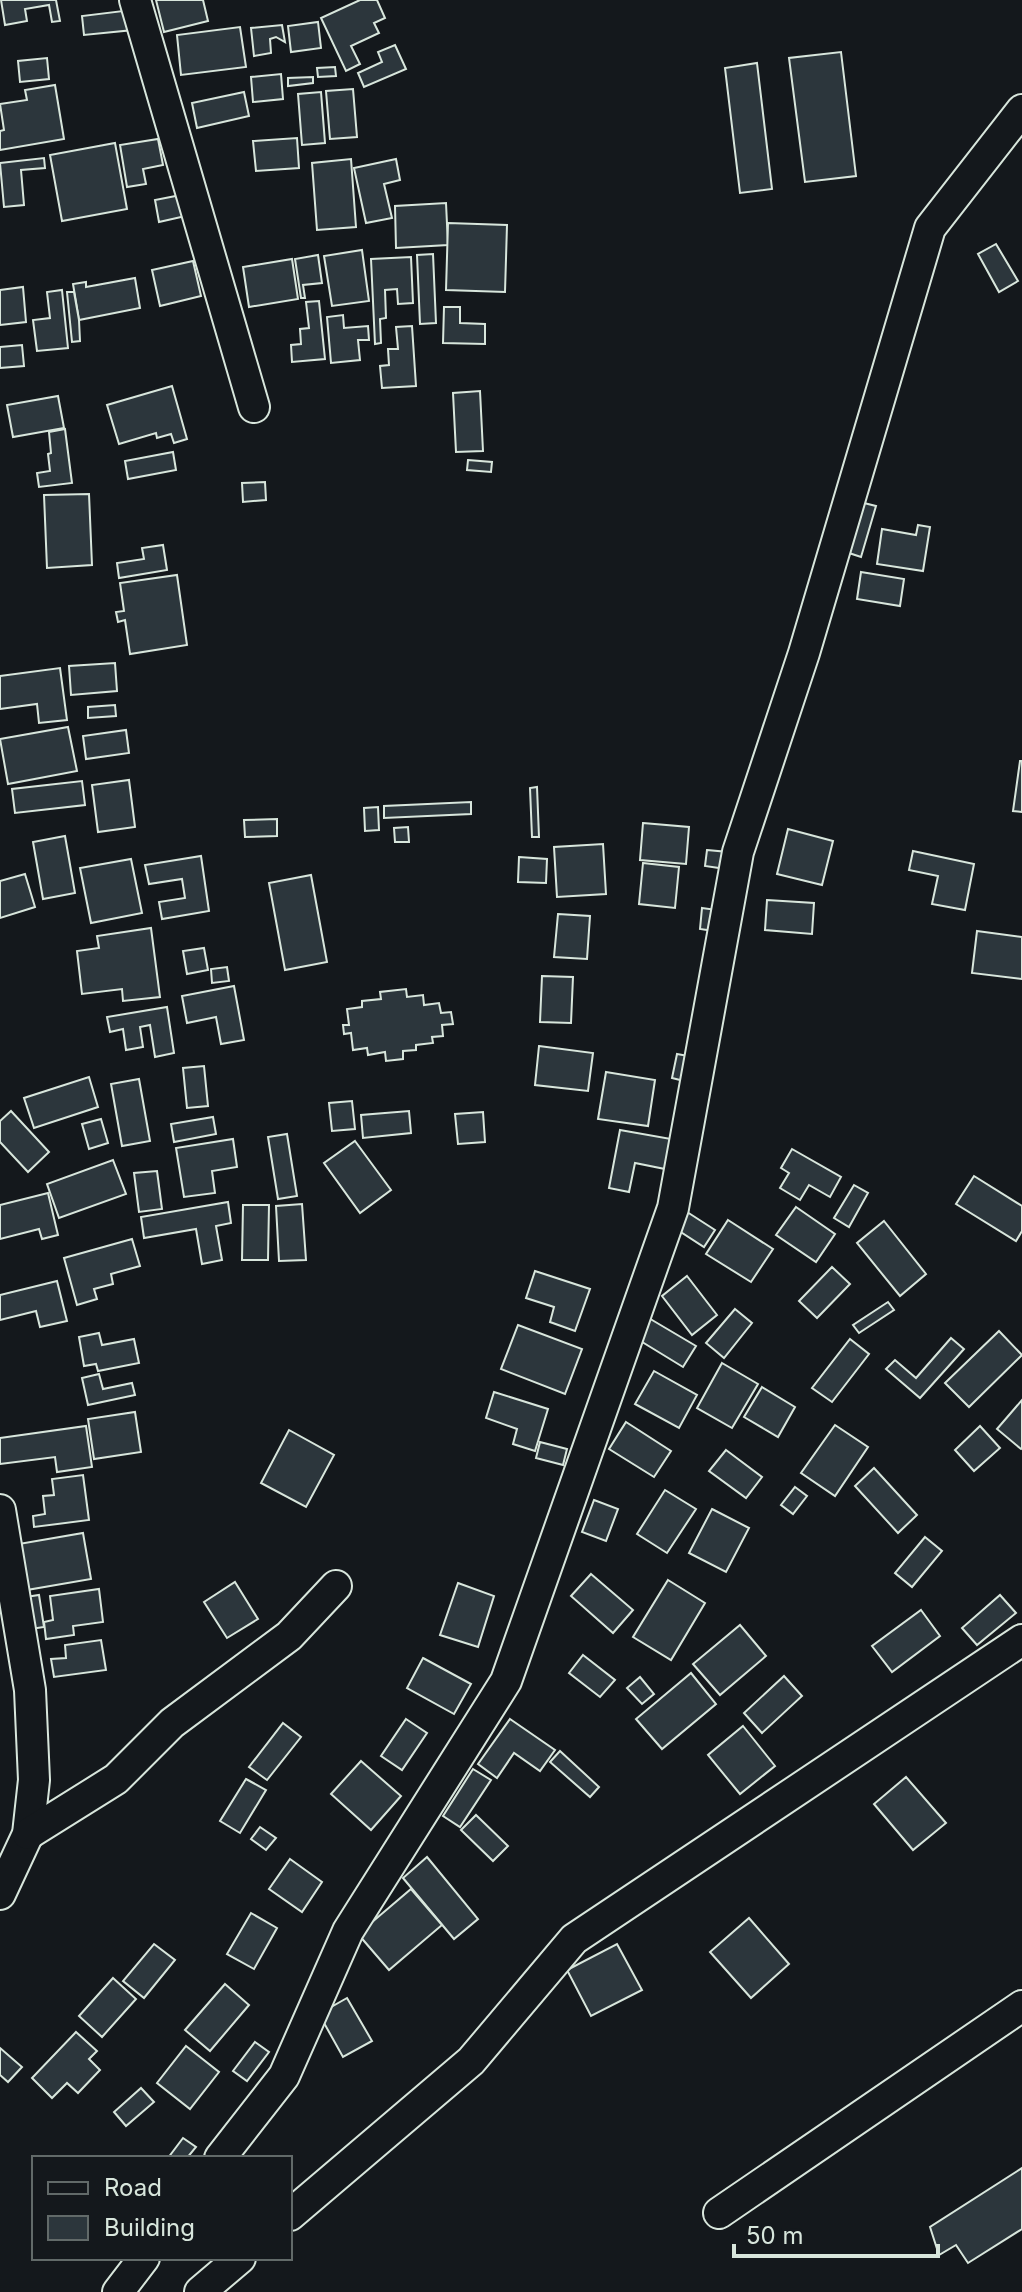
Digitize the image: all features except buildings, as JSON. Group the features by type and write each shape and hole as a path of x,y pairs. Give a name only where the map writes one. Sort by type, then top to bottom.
{"street":[{"path":"135,0 254,407"},
{"path":"222,2156 284,2076 348,1931 506,1681 673,1208 738,852 804,653 930,228 1022,110"},
{"path":"0,1510 30,1690 34,1780 28,1834 0,1894"},
{"path":"28,1834 116,1779 172,1723 289,1636 336,1586"},
{"path":"292,2213 471,2061 574,1939 1022,1640"},
{"path":"719,2213 1022,2006"},
{"path":"118,2292 142,2260"},
{"path":"200,2292 238,2260"}]}
